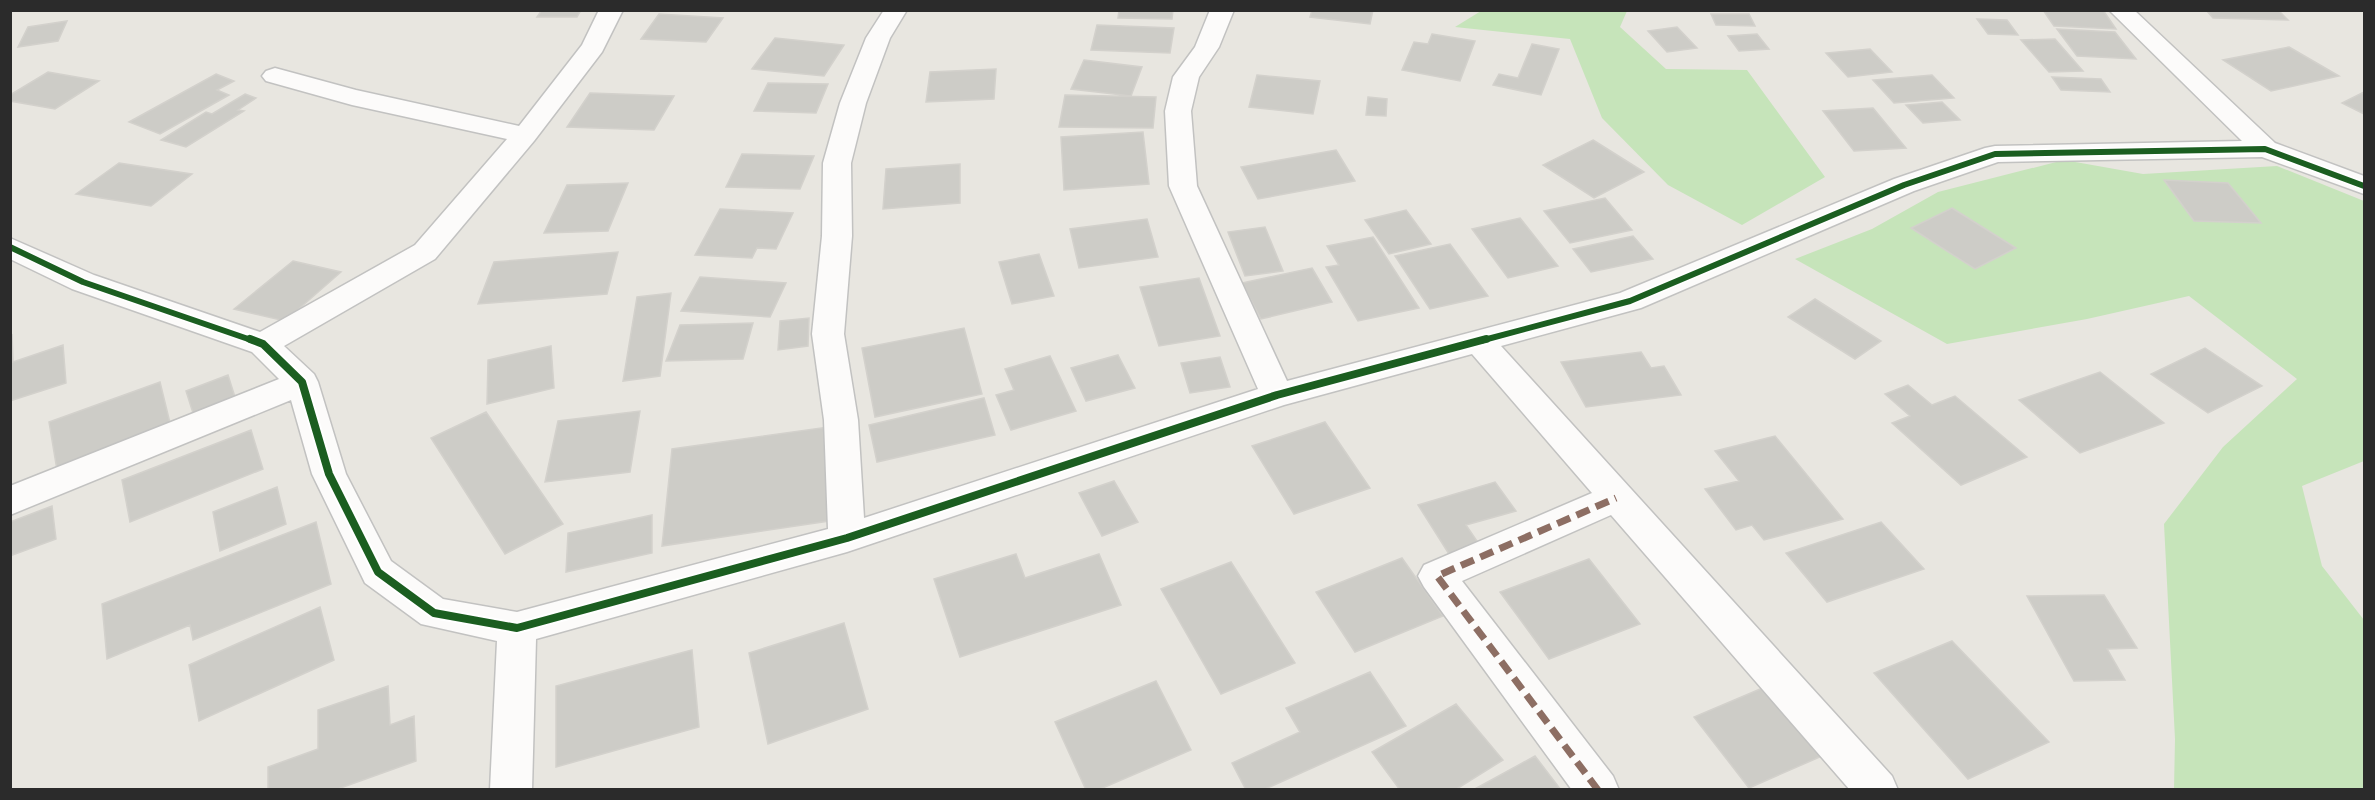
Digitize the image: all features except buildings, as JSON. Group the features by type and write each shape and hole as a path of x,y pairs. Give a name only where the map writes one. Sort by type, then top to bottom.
{"street":[{"path":"263,344 425,252 525,135 592,47 611,10"},
{"path":"847,538 841,420 828,334 837,236 837,163 853,103 878,38 896,10"},
{"path":"1222,10 1207,47 1186,77 1178,111 1183,186 1277,395"},
{"path":"2120,10 2265,149"},
{"path":"276,76 352,97 525,135"},
{"path":"10,247 83,282 263,344 302,381 329,474 378,572 434,613 517,628 847,538 1277,395 1630,301 1904,185 1995,154 2265,149 2364,186"},
{"path":"1478,341 1877,789"},
{"path":"10,501 302,381"},
{"path":"1598,789 1437,576 1616,498"},
{"path":"511,789 517,628"}],"green space":[{"path":"1481,11 1627,11 1620,27 1666,69 1747,70 1825,177 1742,225 1668,185 1602,118 1570,39 1455,27"},
{"path":"2064,160 2143,174 2277,166 2364,201 2364,461 2302,486 2322,566 2364,620 2364,789 2174,789 2175,739 2164,524 2223,447 2297,379 2189,296 2087,319 1947,344 1795,259 1872,229 1938,192"}],"marked path":[{"path":"1598,790 1437,576 1616,498"}],"cycle path":[{"path":"10,247 83,282 263,344 302,382 329,474 378,572 434,613 517,628 847,538 1277,395 1630,301 1904,185 1995,154 2265,149 2364,186"}]}
